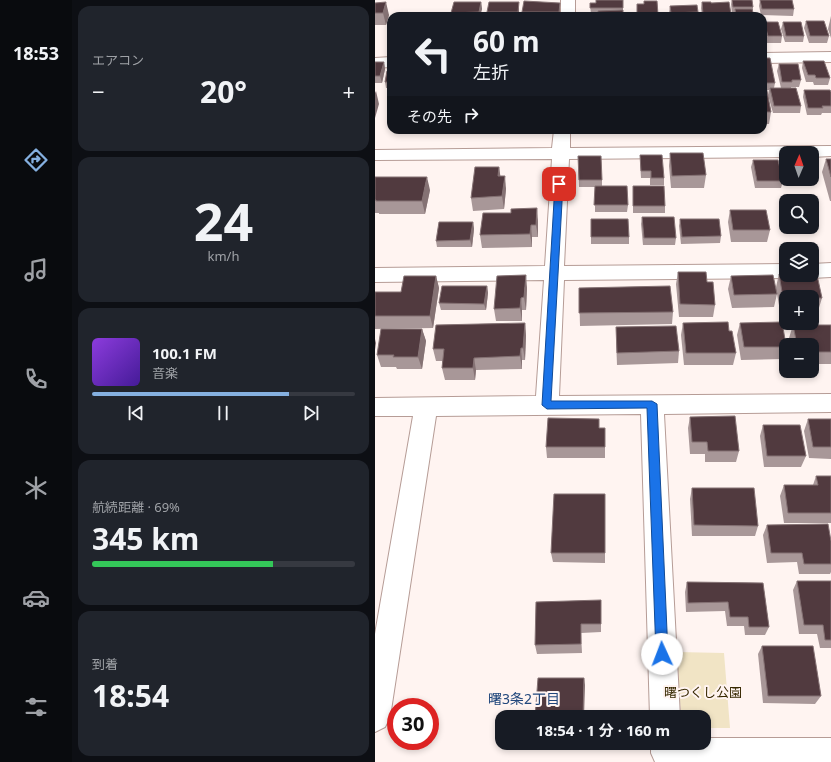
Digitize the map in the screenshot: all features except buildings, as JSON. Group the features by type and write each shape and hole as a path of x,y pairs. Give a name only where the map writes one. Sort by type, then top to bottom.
{"street":[{"path":"568,0 568,12"},
{"path":"767,58 831,57"},
{"path":"375,63 387,62"},
{"path":"547,405 562,134"},
{"path":"375,155 831,151"},
{"path":"819,271 831,270"},
{"path":"375,275 779,271"},
{"path":"375,407 831,402"},
{"path":"652,404 665,710"},
{"path":"375,717 426,406"},
{"path":"666,750 666,753 831,753"}],"green space":[{"name":"曙つくし公園","path":"677,652 724,653 730,728 711,728 711,710 681,710"}],"district":[{"name":"曙3条2丁目","path":"524,698"}],"route":[{"path":"559,184 547,405 652,404 662,654"}]}
